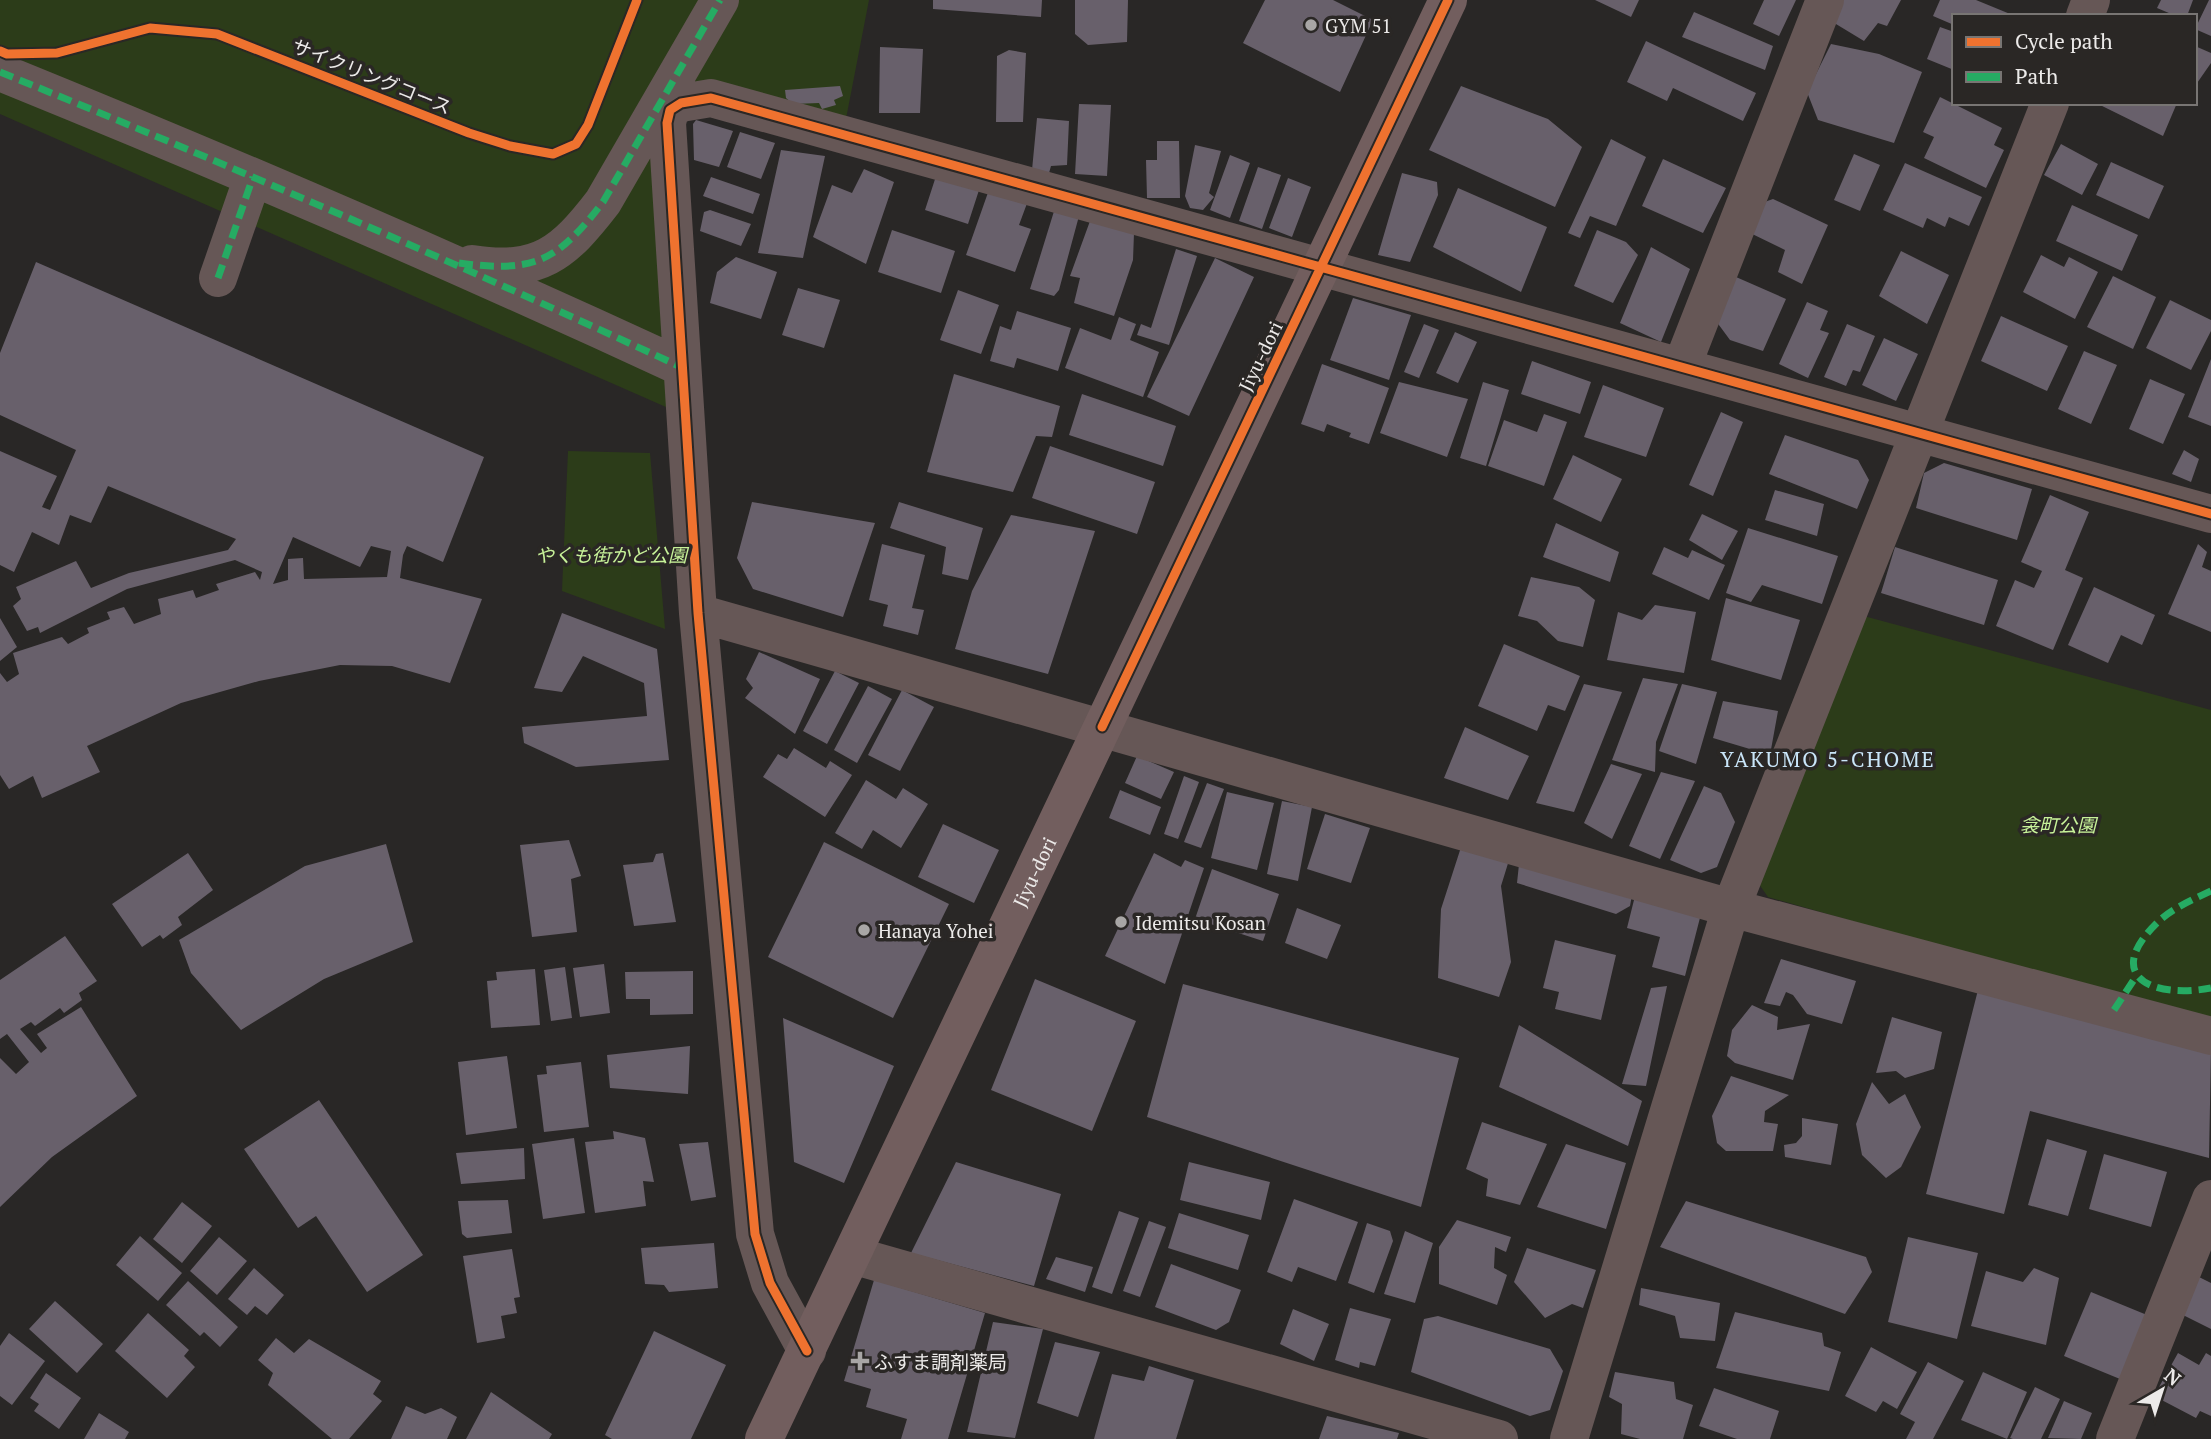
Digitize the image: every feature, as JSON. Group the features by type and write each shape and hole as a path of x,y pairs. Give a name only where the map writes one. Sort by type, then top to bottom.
{"main road":[{"name":"Jiyu-dori","path":"764,1439 1448,0"}],"street":[{"path":"442,260 492,267 538,263 560,250 582,229 603,202 720,0"},
{"path":"1682,366 1825,0"},
{"path":"0,72 253,177 531,298 680,352"},
{"path":"807,1351 770,1283 755,1234 698,613 680,352 667,123 670,110 681,103 694,99 711,99 857,138 2211,514"},
{"path":"1569,1439 1731,908 1922,433 2049,105"},
{"path":"218,278 253,177"},
{"path":"698,613 1731,908 2211,1036"},
{"path":"2115,1439 2211,1199"},
{"path":"852,1255 1499,1439"}],"green space":[{"path":"0,0 869,0 845,124 668,95 675,411 0,114"},
{"name":"やくも街かど公園","path":"568,451 650,453 665,629 562,591"},
{"name":"衾町公園","path":"1860,615 2211,710 2211,1024 1768,897 1754,877"}],"building":[{"path":"933,0 1042,0 1041,17 933,9"},
{"path":"1075,0 1128,0 1127,42 1088,45 1075,34"},
{"path":"1265,0 1333,0 1373,20 1340,92 1243,43"},
{"path":"1595,0 1639,0 1631,17"},
{"path":"1764,0 1796,0 1779,36 1753,24"},
{"path":"1841,0 1901,0 1887,26 1878,23 1864,41 1831,21"},
{"path":"1940,0 1976,0 2010,14 1952,14 1952,24 1933,16"},
{"path":"2161,0 2193,0 2188,14 2171,14 2157,8"},
{"path":"2211,0 2211,36 2197,30 2197,25"},
{"path":"1694,12 1773,46 1765,70 1682,37"},
{"path":"1940,27 1952,31 1952,69 1927,59"},
{"path":"1646,41 1756,93 1743,121 1673,88 1667,101 1627,82"},
{"path":"1831,44 1879,54 1922,72 1894,143 1818,120 1807,92"},
{"path":"880,47 923,49 920,113 879,113"},
{"path":"2197,47 2211,53 2211,63 2197,83"},
{"path":"1009,50 1026,53 1023,122 996,122 997,56"},
{"path":"840,86 843,96 834,100 836,105 822,109 819,103 793,104 786,98 785,90"},
{"path":"1461,86 1548,119 1582,147 1555,207 1429,150"},
{"path":"1940,97 2002,128 1994,145 2004,150 1986,188 1924,158 1934,137 1923,132"},
{"path":"1079,104 1111,105 1107,176 1075,174"},
{"path":"2100,105 2176,105 2163,136"},
{"path":"1037,118 1069,121 1067,165 1051,166 1049,173 1032,170"},
{"path":"696,120 733,131 719,167 694,160 693,124"},
{"path":"740,132 775,143 761,179 727,167"},
{"path":"1611,139 1646,157 1616,226 1590,216 1580,238 1568,233"},
{"path":"1157,141 1179,141 1180,198 1147,198 1146,160 1157,160"},
{"path":"2061,144 2098,164 2082,195 2044,175"},
{"path":"1195,145 1221,151 1209,193 1214,197 1203,210 1190,208 1185,196"},
{"path":"781,150 825,156 803,258 758,253"},
{"path":"1854,154 1880,165 1860,211 1834,200"},
{"path":"1230,155 1250,163 1230,218 1210,210"},
{"path":"1663,159 1726,188 1703,233 1642,206"},
{"path":"2111,162 2164,186 2149,219 2096,195"},
{"path":"1905,163 1982,197 1969,226 1949,217 1945,227 1927,218 1923,228 1883,210"},
{"path":"1258,167 1281,175 1262,229 1239,221"},
{"path":"864,169 894,182 866,264 813,237 832,185 852,193"},
{"path":"937,173 980,187 968,224 925,210"},
{"path":"1402,173 1437,182 1438,195 1410,262 1378,255"},
{"path":"711,177 760,194 753,214 703,196"},
{"path":"1288,178 1311,187 1292,237 1269,228"},
{"path":"991,184 1029,198 1019,225 1031,229 1015,272 966,255"},
{"path":"1458,188 1547,227 1521,292 1433,247"},
{"path":"1773,199 1828,225 1802,284 1778,272 1785,250 1744,230 1756,205"},
{"path":"2072,205 2138,235 2122,271 2056,241"},
{"path":"1055,208 1079,216 1059,290 1054,296 1030,289"},
{"path":"710,210 751,224 741,246 700,231 704,212"},
{"path":"1090,221 1134,233 1133,260 1114,316 1074,303 1080,278 1070,276"},
{"path":"892,230 955,251 941,293 878,272"},
{"path":"1597,230 1626,242 1638,255 1613,303 1574,286"},
{"path":"1651,247 1690,269 1661,342 1620,323"},
{"path":"1176,249 1197,256 1169,345 1137,335 1141,324 1151,328"},
{"path":"1901,251 1949,275 1927,324 1879,296"},
{"path":"2041,255 2064,267 2069,257 2098,272 2075,319 2023,292"},
{"path":"736,257 777,272 761,319 710,303 717,272"},
{"path":"1215,258 1254,277 1189,416 1147,397"},
{"path":"36,262 484,457 443,562 407,546 403,555 400,578 482,599 450,683 392,666 340,665 259,681 181,703 87,746 100,772 42,798 33,776 9,789 0,775 0,673 7,682 19,674 13,653 62,637 68,644 89,633 87,628 110,619 107,612 124,607 134,624 161,614 158,599 193,590 196,598 219,590 216,584 255,572 260,580 262,572 235,560 127,589 40,633 38,627 27,631 13,606 21,599 16,587 76,561 91,588 129,573 228,550 236,539 108,486 91,523 70,515 59,545 32,532 14,572 0,565 0,451 57,476 42,507 50,510 76,450 0,415 0,353","holes":["293,537 360,567 371,546 391,551 387,577 304,579 303,558 288,559 288,580 273,584"]},
{"path":"2113,276 2156,297 2133,349 2087,327"},
{"path":"1736,277 1786,299 1763,351 1730,340 1716,321"},
{"path":"798,288 840,300 824,348 782,335"},
{"path":"958,290 999,305 981,354 940,340"},
{"path":"1353,298 1411,315 1389,380 1330,360"},
{"path":"2170,300 2211,320 2211,331 2191,370 2146,348"},
{"path":"1807,302 1828,311 1820,330 1829,333 1808,378 1779,364"},
{"path":"1017,311 1071,328 1058,371 1017,358 1014,368 990,361 1000,326 1011,330"},
{"path":"2001,316 2068,346 2047,391 1981,361"},
{"path":"1119,317 1136,324 1130,340 1159,352 1143,397 1065,368 1080,328 1111,340"},
{"path":"1424,324 1439,330 1419,378 1404,372"},
{"path":"1847,324 1875,336 1860,372 1853,370 1846,386 1824,377"},
{"path":"1455,332 1477,342 1458,383 1436,373"},
{"path":"1884,338 1918,354 1896,401 1862,385"},
{"path":"2084,351 2117,365 2091,424 2058,409"},
{"path":"2211,359 2211,426 2188,417"},
{"path":"1532,361 1591,382 1580,414 1521,394"},
{"path":"1322,364 1389,388 1369,444 1349,437 1351,433 1327,424 1324,432 1301,424"},
{"path":"954,374 1060,406 1052,437 1036,436 1013,492 927,472"},
{"path":"2150,379 2185,394 2163,444 2129,429"},
{"path":"1399,382 1468,399 1447,457 1380,433"},
{"path":"1483,382 1509,390 1486,466 1460,458"},
{"path":"1603,385 1664,408 1646,457 1584,437"},
{"path":"1082,394 1176,426 1163,466 1069,435"},
{"path":"1721,412 1743,422 1713,496 1689,485"},
{"path":"1544,414 1567,422 1544,486 1488,466 1504,420 1537,432"},
{"path":"1785,435 1858,460 1869,480 1857,509 1769,474"},
{"path":"1050,446 1155,482 1137,534 1032,498"},
{"path":"2184,450 2199,459 2191,482 2172,474"},
{"path":"1573,455 1622,479 1601,522 1553,499"},
{"path":"1944,463 2032,489 2017,540 1916,508 1924,473"},
{"path":"1775,490 1824,504 1817,536 1765,520"},
{"path":"2050,495 2089,512 2065,570 2083,578 2053,650 1996,626 2015,580 2034,588 2042,571 2021,562"},
{"path":"752,502 875,523 843,617 753,589 737,558"},
{"path":"899,502 983,528 968,580 942,574 946,547 890,528"},
{"path":"1702,514 1738,531 1722,560 1689,540"},
{"path":"1011,515 1095,531 1048,674 955,649 972,591"},
{"path":"1556,523 1619,552 1610,582 1543,557"},
{"path":"1748,528 1838,556 1822,604 1762,585 1751,602 1726,593"},
{"path":"882,544 925,555 912,608 924,610 918,635 883,626 888,605 869,600"},
{"path":"2198,544 2207,552 2202,567 2211,571 2211,632 2168,614"},
{"path":"1664,547 1688,558 1692,550 1725,565 1709,600 1652,574"},
{"path":"1895,547 1998,580 1984,625 1881,593"},
{"path":"1531,577 1579,587 1595,600 1583,647 1558,641 1537,621 1518,616"},
{"path":"2094,587 2155,615 2142,645 2121,635 2108,663 2068,645"},
{"path":"1726,598 1800,620 1781,680 1711,660"},
{"path":"1655,605 1696,612 1684,673 1607,660 1618,612 1642,620"},
{"path":"562,613 657,649 669,760 576,767 524,743 522,727 647,716 644,683 583,656 562,692 534,688"},
{"path":"0,618 17,647 0,661"},
{"path":"1504,644 1580,676 1565,711 1548,705 1537,731 1478,706"},
{"path":"759,652 820,679 795,734 745,698 753,688 746,679"},
{"path":"835,671 859,683 827,744 803,731"},
{"path":"1643,678 1678,684 1656,742 1655,772 1612,760"},
{"path":"1584,684 1622,692 1574,812 1536,803"},
{"path":"1682,684 1717,692 1696,764 1659,751"},
{"path":"868,686 892,699 857,763 834,750"},
{"path":"902,690 934,707 900,771 868,755"},
{"path":"1723,701 1778,711 1770,755 1713,738"},
{"path":"1465,727 1529,756 1508,800 1444,778"},
{"path":"794,748 826,768 830,761 852,775 825,817 763,777 778,754 787,759"},
{"path":"1137,756 1174,772 1161,799 1125,783"},
{"path":"1611,764 1642,774 1612,839 1584,823"},
{"path":"1661,772 1695,781 1660,859 1629,846"},
{"path":"1184,776 1199,782 1178,839 1164,834"},
{"path":"866,780 896,799 903,788 928,804 901,848 873,830 862,849 835,833"},
{"path":"1207,783 1224,789 1201,848 1184,842"},
{"path":"1704,786 1721,793 1735,822 1717,867 1701,873 1670,860"},
{"path":"1120,790 1161,807 1150,835 1109,818"},
{"path":"1227,792 1274,803 1257,870 1211,858"},
{"path":"1282,801 1312,807 1298,881 1267,874"},
{"path":"1325,814 1370,828 1351,883 1307,869"},
{"path":"943,824 999,850 974,903 918,877"},
{"path":"569,840 581,876 571,879 577,932 532,937 520,845"},
{"path":"1463,841 1510,857 1501,886 1511,962 1499,997 1438,978 1441,909"},
{"path":"824,842 949,904 893,1018 768,957"},
{"path":"386,844 413,942 324,979 241,1030 191,973 179,940 305,866"},
{"path":"188,853 213,890 178,917 182,925 163,939 160,935 142,947 112,904"},
{"path":"663,853 676,922 634,926 623,865 653,862 656,854"},
{"path":"1154,853 1181,867 1185,860 1204,868 1165,984 1105,956"},
{"path":"1520,855 1633,889 1630,906 1616,914 1517,883"},
{"path":"1212,869 1279,894 1263,941 1195,919"},
{"path":"1636,892 1702,910 1685,976 1652,967 1660,937 1627,928"},
{"path":"1297,908 1341,925 1327,959 1285,943"},
{"path":"65,936 97,981 79,993 82,1000 64,1013 60,1008 35,1026 31,1022 20,1029 41,1053 47,1048 37,1034 81,1007 137,1096 52,1157 0,1207 0,1058 16,1074 29,1062 7,1034 0,1039 0,980"},
{"path":"1555,940 1616,955 1601,1020 1555,1009 1559,992 1543,988"},
{"path":"1781,959 1856,981 1842,1024 1807,1014 1793,995 1786,992 1780,1006 1764,1003"},
{"path":"604,964 610,1013 580,1017 573,968"},
{"path":"565,967 572,1018 551,1021 544,970"},
{"path":"535,969 540,1025 491,1028 487,981 497,980 496,972"},
{"path":"693,971 693,1014 650,1015 650,999 626,999 625,972"},
{"path":"1035,979 1136,1021 1092,1131 991,1090"},
{"path":"1183,984 1459,1058 1421,1207 1147,1117"},
{"path":"1667,986 1646,1086 1622,1084 1651,988"},
{"path":"1978,990 2211,1050 2209,1158 2030,1111 2004,1214 1926,1194"},
{"path":"1752,1005 1778,1017 1777,1030 1810,1024 1793,1080 1735,1063 1727,1056 1732,1030"},
{"path":"1892,1017 1942,1032 1934,1069 1905,1078 1896,1071 1876,1073"},
{"path":"783,1018 894,1066 844,1183 794,1162"},
{"path":"1519,1025 1642,1101 1628,1146 1499,1087"},
{"path":"690,1046 688,1094 610,1088 607,1055"},
{"path":"507,1056 517,1128 466,1135 458,1062"},
{"path":"581,1062 589,1127 544,1132 537,1075 547,1074 546,1066"},
{"path":"1731,1076 1789,1095 1765,1111 1764,1122 1778,1124 1773,1151 1726,1151 1717,1143 1712,1116"},
{"path":"1872,1082 1889,1104 1905,1094 1921,1127 1901,1167 1886,1178 1862,1155 1856,1124"},
{"path":"319,1100 423,1255 367,1292 316,1216 298,1228 244,1149"},
{"path":"1802,1118 1838,1124 1831,1165 1785,1157 1784,1145 1796,1143 1802,1136"},
{"path":"1482,1122 1547,1144 1520,1205 1486,1196 1488,1179 1466,1169"},
{"path":"613,1131 645,1138 654,1182 643,1181 646,1206 595,1213 585,1142 614,1139"},
{"path":"574,1138 585,1213 543,1219 532,1144"},
{"path":"2047,1139 2087,1151 2068,1216 2028,1205"},
{"path":"708,1142 716,1197 691,1201 679,1144"},
{"path":"1566,1144 1626,1163 1606,1229 1537,1207"},
{"path":"524,1148 525,1179 461,1184 456,1153"},
{"path":"2104,1154 2167,1172 2151,1227 2089,1209"},
{"path":"956,1162 1061,1194 1034,1286 911,1253"},
{"path":"1189,1162 1270,1182 1261,1220 1180,1200"},
{"path":"1294,1199 1358,1222 1336,1281 1298,1267 1292,1282 1267,1272"},
{"path":"508,1200 512,1233 467,1238 462,1234 458,1201"},
{"path":"1686,1201 1866,1257 1872,1272 1845,1314 1660,1247"},
{"path":"182,1202 212,1226 182,1263 153,1239"},
{"path":"1119,1211 1139,1218 1112,1294 1092,1287"},
{"path":"1179,1213 1249,1235 1238,1270 1168,1248"},
{"path":"1457,1220 1511,1237 1506,1252 1495,1247 1494,1268 1507,1275 1497,1305 1439,1284 1439,1247"},
{"path":"1149,1221 1166,1227 1140,1297 1123,1291"},
{"path":"1367,1223 1390,1231 1393,1241 1374,1293 1348,1283"},
{"path":"1405,1231 1433,1243 1415,1303 1384,1294"},
{"path":"140,1236 182,1273 158,1301 116,1265"},
{"path":"219,1237 247,1261 217,1295 190,1271"},
{"path":"1908,1237 1978,1253 1957,1339 1888,1322"},
{"path":"714,1243 718,1288 669,1292 664,1285 645,1284 641,1248"},
{"path":"1527,1248 1596,1270 1583,1308 1572,1304 1545,1318 1514,1282"},
{"path":"512,1249 520,1297 514,1298 517,1313 501,1316 505,1338 477,1343 463,1256"},
{"path":"1056,1257 1093,1267 1085,1292 1046,1279"},
{"path":"1171,1264 1241,1290 1229,1322 1216,1330 1155,1307"},
{"path":"254,1268 284,1295 267,1315 255,1306 247,1315 228,1299"},
{"path":"2034,1268 2059,1278 2046,1345 1971,1326 1986,1271 2023,1282"},
{"path":"2199,1277 2211,1283 2211,1329 2181,1314"},
{"path":"874,1280 985,1313 948,1439 901,1439 907,1419 866,1407 871,1389 844,1381"},
{"path":"188,1281 238,1327 220,1347 204,1332 200,1336 166,1305"},
{"path":"1641,1288 1720,1303 1715,1341 1680,1338 1675,1316 1639,1305"},
{"path":"2091,1292 2147,1315 2120,1379 2064,1356"},
{"path":"55,1301 103,1344 77,1373 29,1329"},
{"path":"1350,1308 1391,1319 1375,1366 1360,1362 1359,1368 1335,1360"},
{"path":"1293,1309 1329,1324 1314,1361 1280,1344"},
{"path":"1735,1312 1822,1333 1824,1346 1841,1352 1829,1391 1716,1368"},
{"path":"148,1313 189,1350 184,1356 195,1367 167,1398 115,1351"},
{"path":"1438,1316 1550,1349 1563,1371 1550,1410 1530,1416 1411,1372 1424,1319"},
{"path":"993,1322 1043,1329 1015,1438 967,1432"},
{"path":"654,1331 726,1365 691,1439 612,1439 605,1435"},
{"path":"9,1333 45,1361 12,1405 0,1396 0,1346"},
{"path":"276,1338 294,1353 309,1339 381,1381 373,1394 382,1401 349,1439 332,1439 268,1385 273,1373 258,1360"},
{"path":"1055,1342 1100,1352 1078,1417 1037,1403"},
{"path":"1871,1347 1917,1372 1897,1409 1883,1401 1876,1412 1845,1396"},
{"path":"2178,1353 2199,1365 2206,1353 2211,1356 2211,1416 2200,1411 2196,1418 2154,1396"},
{"path":"1928,1362 1964,1381 1933,1439 1906,1439 1915,1422 1900,1414"},
{"path":"1149,1366 1194,1380 1176,1439 1094,1439 1112,1374 1144,1381"},
{"path":"1615,1372 1674,1382 1676,1399 1693,1405 1683,1439 1640,1439 1621,1434 1622,1404 1609,1397"},
{"path":"1983,1372 2027,1392 2007,1439 1961,1420"},
{"path":"46,1373 81,1398 59,1429 34,1411 39,1404 30,1398"},
{"path":"2035,1387 2060,1399 2041,1439 2010,1438"},
{"path":"1714,1388 1779,1411 1770,1439 1737,1439 1699,1426"},
{"path":"491,1392 552,1434 549,1439 466,1439"},
{"path":"2064,1401 2092,1413 2081,1439 2048,1438"},
{"path":"406,1406 425,1414 441,1408 457,1417 447,1439 391,1439"},
{"path":"99,1413 129,1432 125,1439 84,1439"},
{"path":"1327,1416 1399,1433 1397,1439 1319,1439"}],"marked path":[{"path":"459,263 485,266 525,264 542,259 572,238 603,202 720,0"},
{"path":"0,72 342,215 681,367"},
{"path":"218,278 253,177"},
{"path":"2211,891 2177,908 2159,921 2142,940 2134,957 2134,970 2141,980 2154,986 2190,991 2211,988"},
{"path":"2114,1010 2137,975"}],"cycle path":[{"name":"サイクリングコース","path":"0,51 7,54 57,53 150,28 217,34 469,133 510,146 553,154 576,144 588,125 637,0"},
{"path":"1102,727 1448,0"},
{"path":"807,1351 770,1283 755,1234 698,613 667,123 670,110 681,103 711,98 2211,514"}],"place":[{"name":"GYM 51","path":"1311,25"},
{"name":"Idemitsu Kosan","path":"1121,922"},
{"name":"Hanaya Yohei","path":"864,930"},
{"name":"ふすま調剤薬局","path":"860,1361"}],"district":[{"name":"YAKUMO 5-CHOME","path":"1828,759"}]}
